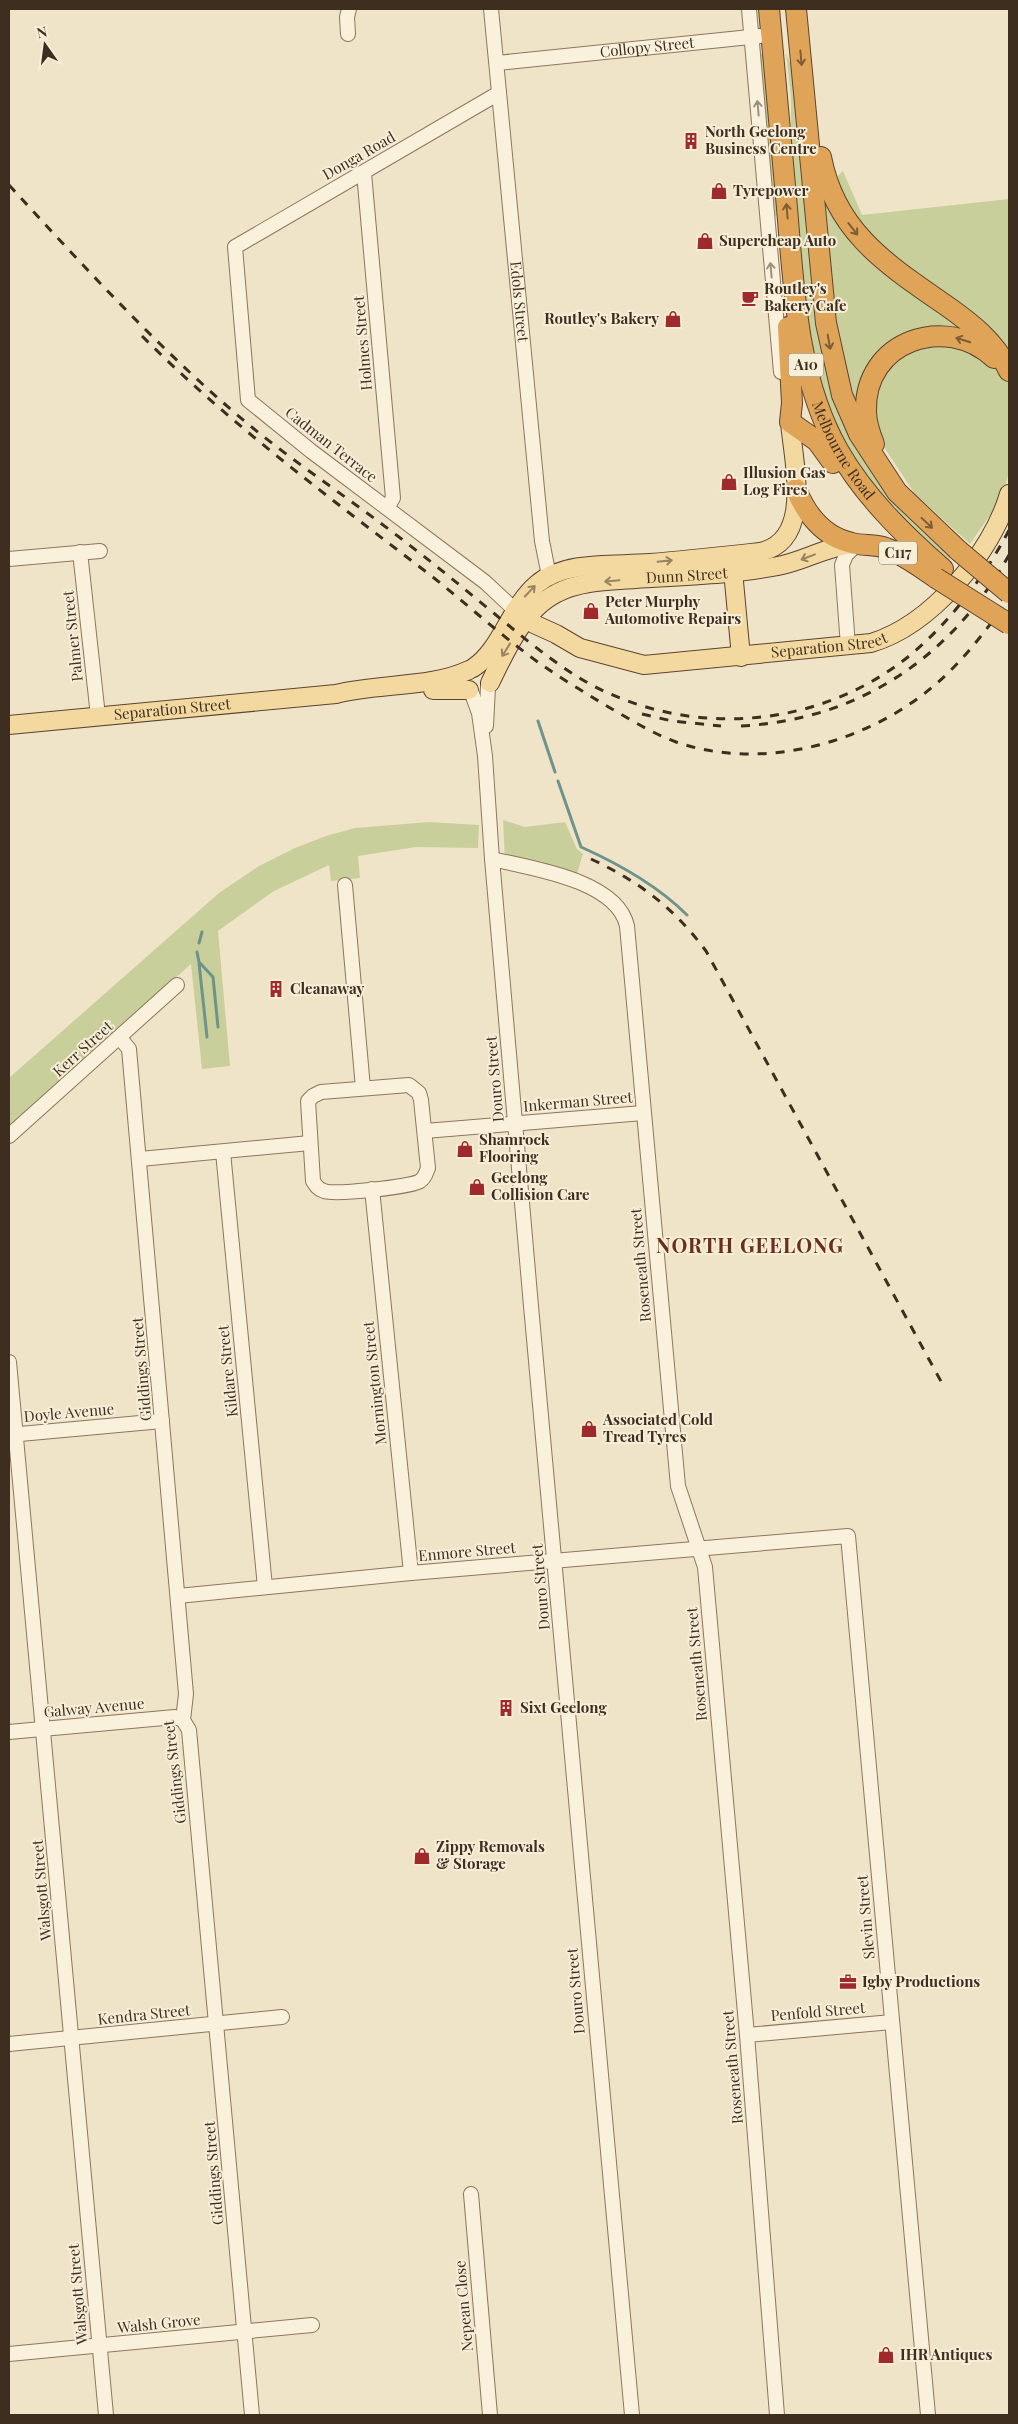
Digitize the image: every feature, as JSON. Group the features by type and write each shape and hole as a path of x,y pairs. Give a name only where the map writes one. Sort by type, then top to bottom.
{"highway":[{"name":"Melbourne Road","path":"768,9 761,36 802,347 815,398 829,433 862,487 925,553 939,573"},
{"name":"Melbourne Road","path":"796,9 826,323 836,373 850,417 897,492 919,515 1009,593"},
{"name":"Collopy Street","path":"761,36 798,32"},
{"path":"804,85 825,176 830,191 846,220 872,251 981,331 997,350 1009,371"},
{"path":"791,260 788,311 792,395 790,422 822,445 855,496 874,517 925,553"},
{"path":"897,492 873,443 866,411 872,379 889,355 908,342 918,338 942,335 959,338 986,351 1002,369 1009,384"},
{"path":"796,489 812,518 821,528 838,539 856,544"},
{"name":"C117","path":"856,544 888,549 939,573 1009,624"}],"main road":[{"name":"Dunn Street","path":"521,615 558,592 589,584 733,563 767,551 783,540 794,519 796,489 790,422"},
{"name":"Separation Street","path":"9,725 336,694 376,686 446,679 471,669 490,652 521,615 580,648 644,665 871,643 894,635 930,609 986,546 1001,518 1009,494"},
{"name":"Dunn Street","path":"521,615 530,590 549,576 582,568 733,563 785,564 830,548 856,544"},
{"path":"733,563 741,657"},
{"name":"Edols Street","path":"549,576 558,592"},
{"name":"C117","path":"470,690 482,692 489,685 521,615"},
{"path":"470,690 465,681 471,669 481,667 488,672 489,685"},
{"name":"Separation Street","path":"336,694 362,697 453,688 470,690"}],"street":[{"path":"348,34 347,17 349,9"},
{"name":"Edols Street","path":"492,9 542,541 549,576"},
{"path":"749,9 761,36 772,277 780,365 790,422"},
{"name":"Collopy Street","path":"497,63 761,36"},
{"name":"Donga Road","path":"235,248 499,93"},
{"name":"Holmes Street","path":"364,173 394,498 387,508"},
{"name":"Cadman Terrace","path":"235,248 248,400 311,451 491,587 521,615"},
{"path":"848,646 842,571 846,555 856,544"},
{"path":"9,559 100,550"},
{"name":"Palmer Street","path":"80,552 98,716"},
{"name":"Douro Street","path":"489,685 486,756 492,859 633,2412"},
{"name":"Douro Street","path":"470,690 478,713 486,756"},
{"name":"Roseneath Street","path":"492,859 565,875 610,900 623,915 627,931 678,1486 681,1501 705,1567 747,2035 778,2415"},
{"path":"345,885 363,1088"},
{"name":"Kerr Street","path":"9,1136 177,985"},
{"name":"Giddings Street","path":"120,1038 129,1049 140,1159 186,1694 182,1720 189,1730 252,2415"},
{"path":"408,1085 415,1088 421,1100 425,1131 428,1168 426,1176 420,1181 412,1184 372,1189 326,1192 317,1188 313,1181 307,1110 308,1101 321,1092 408,1085"},
{"name":"Inkerman Street","path":"425,1131 643,1113"},
{"path":"140,1159 310,1143"},
{"name":"Kildare Street","path":"223,1152 265,1587"},
{"name":"Mornington Street","path":"372,1189 411,1573"},
{"name":"Walsgott Street","path":"9,1362 12,1434 43,1729 106,2415"},
{"name":"Doyle Avenue","path":"12,1434 162,1421"},
{"name":"Enmore Street","path":"178,1596 555,1560 679,1549 700,1550 848,1536"},
{"name":"Slevin Street","path":"848,1536 928,2415"},
{"name":"Galway Avenue","path":"9,1732 175,1717 182,1720"},
{"name":"Kendra Street","path":"9,2044 282,2018"},
{"name":"Penfold Street","path":"747,2035 892,2022"},
{"name":"Nepean Close","path":"471,2194 490,2415"},
{"name":"Walsh Grove","path":"9,2354 312,2325"}],"green space":[{"path":"786,53 791,65 796,94 824,360 837,404 856,448 879,483 907,517 951,558 949,562 906,527 851,458 823,397 808,334 791,159 791,98"},
{"path":"759,54 764,54 778,216 771,217"},
{"path":"843,171 862,215 1009,199 1009,471 1002,498 970,544 915,494 854,402 834,326 823,190"},
{"path":"503,820 525,827 565,822 577,849 583,854 575,880 505,862"},
{"path":"429,822 479,825 478,848 416,847 358,856 360,878 331,881 329,865 274,891 218,931 230,1066 202,1069 191,964 9,1127 9,1078 219,893 259,866 295,848 326,836 355,828"}],"waterway":[{"path":"538,721 555,772"},
{"path":"558,781 581,847 637,876 663,894 687,915"},
{"path":"199,943 202,932"},
{"path":"197,952 199,962 213,977 218,1027"},
{"path":"199,963 207,1037"}],"railway":[{"path":"9,185 95,278 155,339 248,424 418,551 552,659 588,683 625,700 664,712 704,718 745,718 785,713 824,703 861,687 896,666 913,653 945,622 974,586 999,549 1009,530"},
{"path":"142,336 212,401 284,462 434,578 528,655 605,705 649,730 676,742 709,751 744,754 779,752 813,746 847,736 879,722 909,705 936,684 966,654 1009,599"},
{"path":"741,726 784,721 825,711 863,696 898,676 930,652 960,624 986,591 1009,555"},
{"path":"642,714 672,721 721,726"},
{"path":"591,859 625,877 655,898 681,922 706,951 943,1385"}],"place":[{"name":"North Geelong Business Centre","path":"691,141"},
{"name":"Tyrepower","path":"719,191"},
{"name":"Supercheap Auto","path":"705,241"},
{"name":"Routley's Bakery Cafe","path":"750,298"},
{"name":"Routley's Bakery","path":"673,319"},
{"name":"Illusion Gas Log Fires","path":"729,482"},
{"name":"Peter Murphy Automotive Repairs","path":"591,611"},
{"name":"Cleanaway","path":"276,989"},
{"name":"Shamrock Flooring","path":"465,1149"},
{"name":"Geelong Collision Care","path":"477,1187"},
{"name":"Associated Cold Tread Tyres","path":"589,1429"},
{"name":"Sixt Geelong","path":"506,1708"},
{"name":"Zippy Removals & Storage","path":"422,1856"},
{"name":"Igby Productions","path":"848,1982"},
{"name":"IHR Antiques","path":"886,2355"}],"district":[{"name":"NORTH GEELONG","path":"750,1246"}]}
